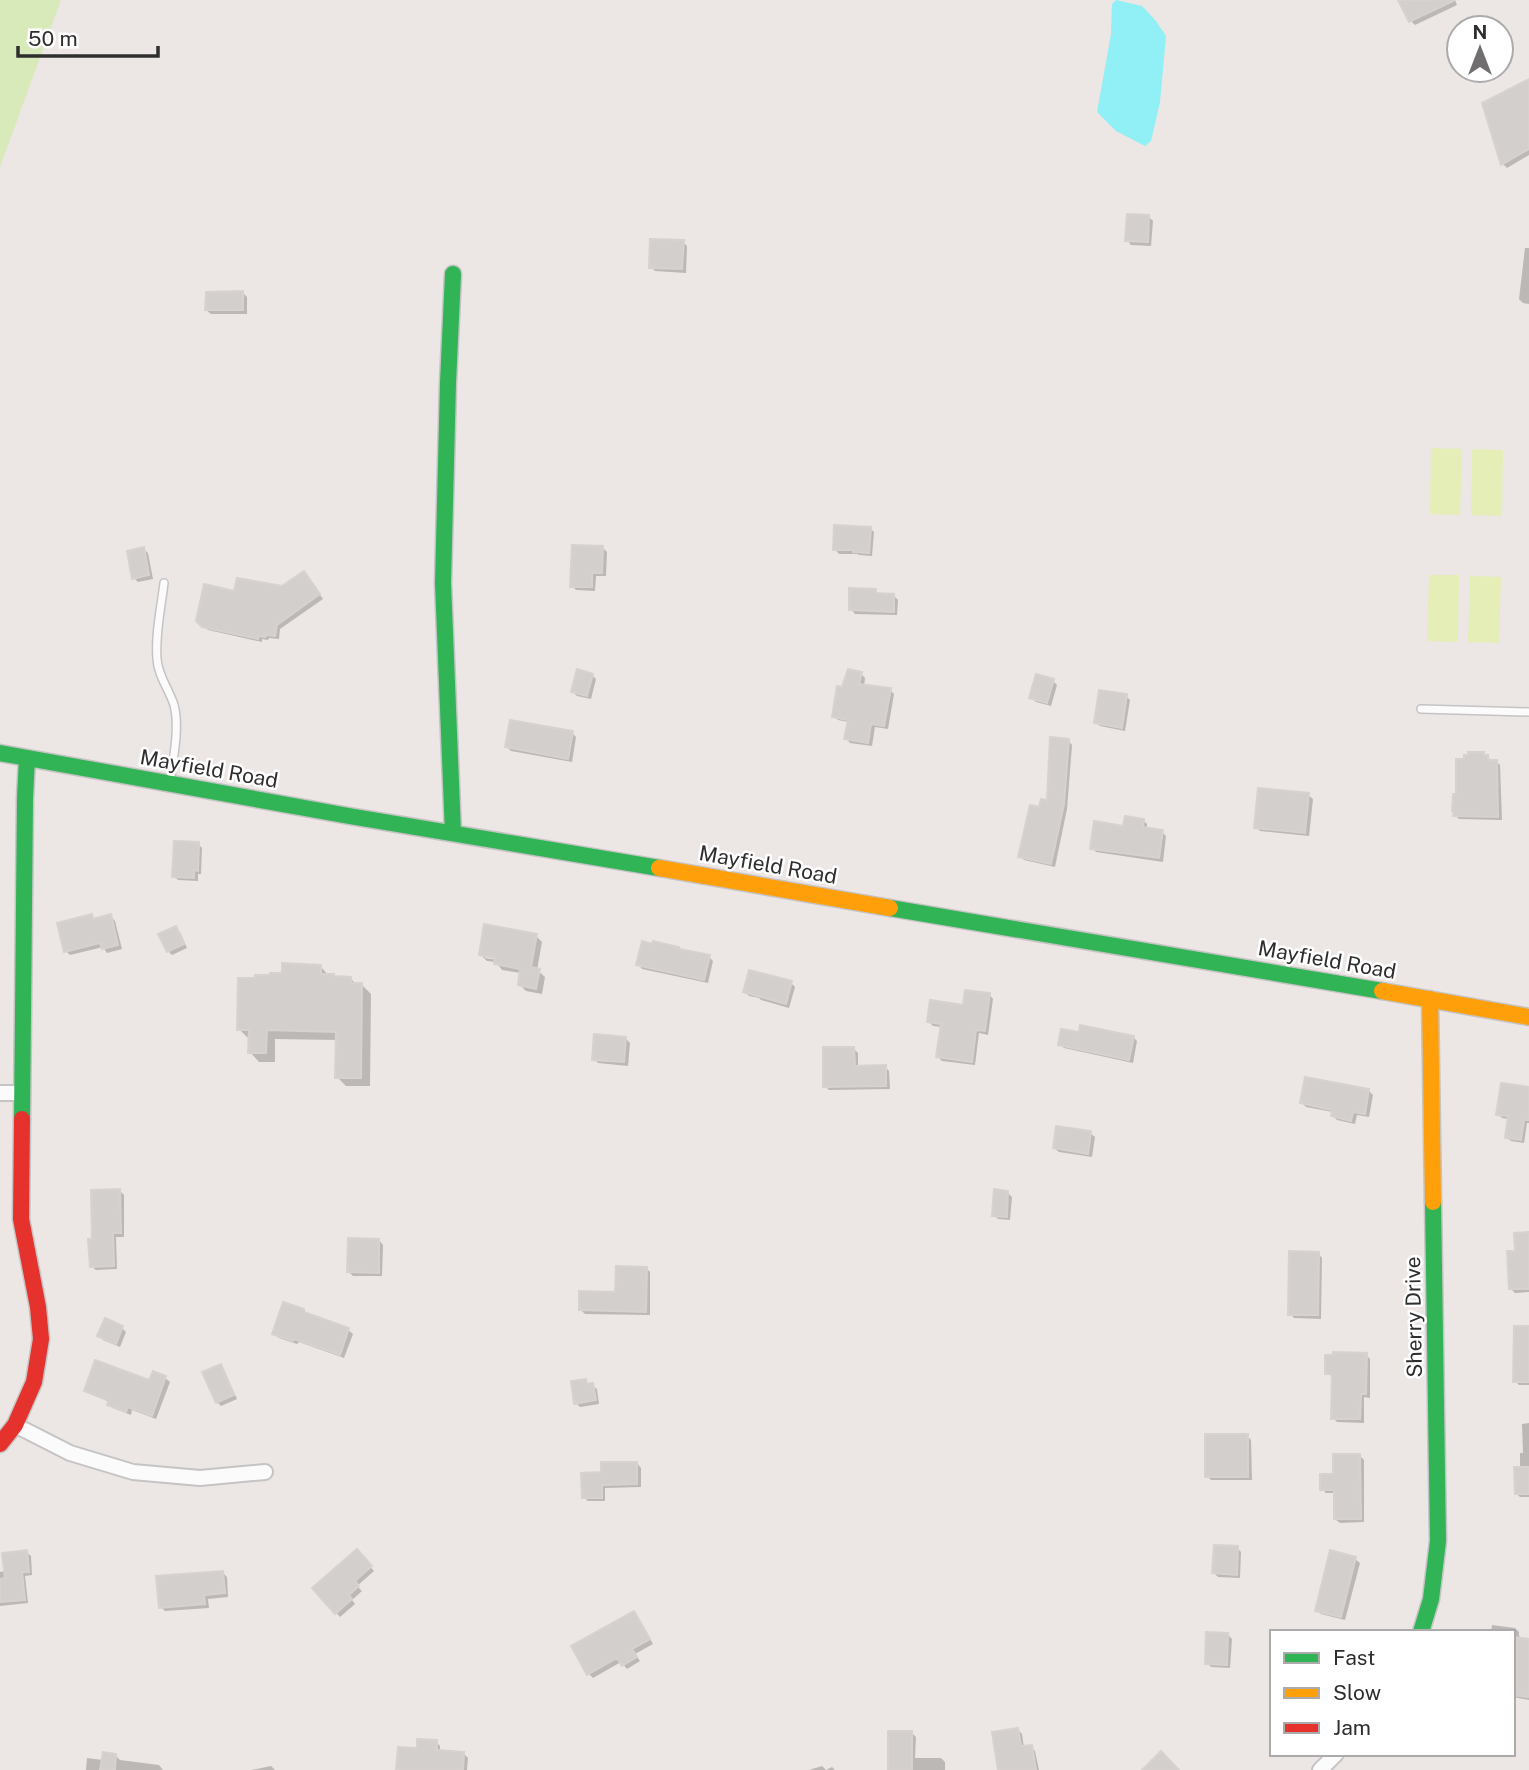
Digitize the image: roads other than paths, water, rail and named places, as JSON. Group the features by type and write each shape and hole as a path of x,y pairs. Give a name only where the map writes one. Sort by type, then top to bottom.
{"street":[{"path":"453,274 443,583 453,833"},
{"name":"Mayfield Road","path":"0,753 349,816 1529,1017"},
{"path":"0,1444 15,1425 34,1382 41,1339 38,1307 21,1219 24,798 27,758"},
{"name":"Sherry Drive","path":"1422,1630 1436,1576 1438,1541 1430,999"},
{"path":"0,1093 22,1093"},
{"path":"15,1425 70,1453 133,1472 200,1478 265,1472"},
{"path":"1320,1770 1334,1756"}],"lane":[{"path":"164,583 157,662 175,708 170,783"},
{"path":"1421,709 1529,712"}],"water":[{"path":"1116,0 1142,6 1166,36 1160,102 1151,141 1145,146 1116,131 1097,112 1111,34 1112,4"}]}
